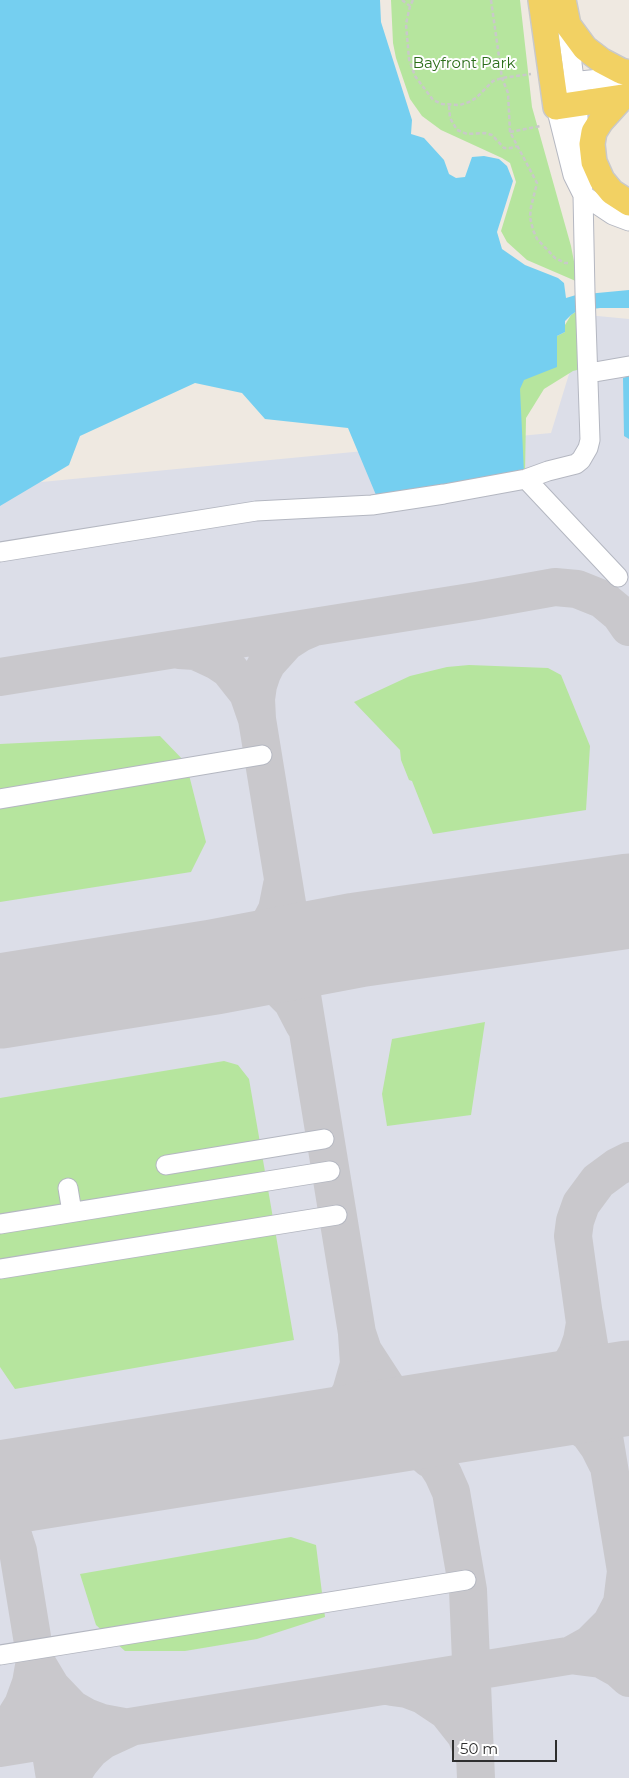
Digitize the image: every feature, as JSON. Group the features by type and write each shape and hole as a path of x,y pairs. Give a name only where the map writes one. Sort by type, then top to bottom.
{"main road":[{"path":"556,1 568,26 585,48 621,71 627,86"},
{"path":"556,1 555,96 627,86"},
{"path":"627,86 594,132 592,144 594,162 602,180 612,192 629,203"}],"street":[{"path":"555,96 573,175 583,194 606,211 629,221"},
{"path":"0,552 256,511 372,504 444,494 526,479 576,464 585,455 590,440 589,373 584,292 583,194"},
{"path":"589,373 629,366"},
{"path":"526,479 618,577"},
{"path":"0,799 262,756"},
{"path":"166,1165 324,1139"},
{"path":"0,1224 330,1171"},
{"path":"68,1188 72,1212"},
{"path":"0,1269 337,1215"},
{"path":"0,1655 466,1580"}],"path":[{"path":"402,0 410,6"},
{"path":"413,0 406,24 409,59 415,76 432,100 449,105 469,102 476,98 492,81 502,78 555,96"},
{"path":"491,0 502,78 508,93 510,132 536,183 530,217 533,230 537,239 555,258 565,263 575,263"},
{"path":"510,132 555,96"},
{"path":"449,105 450,118 457,130 467,134 485,133 492,135 504,148 517,146"}],"shaded area":[{"path":"587,315 629,319 629,1778 0,1778 0,486 551,433"}],"green space":[{"name":"Bayfront Park","path":"391,0 520,0 532,107 571,246 578,282 527,260 507,242 501,231 516,182 510,163 441,130 422,116 410,99 393,43"},
{"path":"577,311 581,369 573,371 544,389 526,418 525,473 483,466 510,385 557,336 565,332 565,325 571,315"},
{"path":"469,665 548,668 561,675 590,746 586,810 433,834 412,781 409,780 401,760 400,750 354,702 410,676 447,667"},
{"path":"160,736 186,763 206,842 191,872 0,902 0,744"},
{"path":"485,1022 471,1115 387,1126 382,1094 392,1039"},
{"path":"224,1061 238,1065 249,1079 294,1340 15,1389 0,1367 0,1098"},
{"path":"291,1537 316,1545 325,1617 257,1639 185,1651 125,1651 96,1625 80,1574"}],"water":[{"path":"0,0 380,0 381,22 412,120 411,134 424,138 444,160 449,174 456,178 465,177 472,157 484,156 499,159 507,166 513,181 497,232 502,249 525,265 558,278 564,283 566,298 576,295 629,290 629,308 600,308 577,311 571,315 565,321 565,332 557,336 557,367 524,380 520,389 524,473 376,495 348,428 265,419 242,393 195,383 80,436 69,465 0,506"},
{"path":"629,376 629,439 624,436 623,378"}],"taxiway":[{"path":"0,677 555,587 577,589 602,599 620,614 629,627"},
{"path":"314,627 286,642 267,663 258,685 256,699 257,719 357,1333 363,1351 443,1474 451,1492 468,1590 476,1778"},
{"path":"179,650 195,651 229,669 248,693 257,719"},
{"path":"214,967 245,950 263,934 277,910 282,885"},
{"path":"602,905 629,888"},
{"path":"214,967 249,972 270,981 292,1001 304,1024"},
{"path":"511,1405 545,1391 569,1368 577,1354 585,1323 573,1236 575,1221 581,1204 598,1181 629,1161"},
{"path":"573,1654 591,1644 611,1624 622,1603 626,1571 584,1314"},
{"path":"297,1437 319,1428 334,1417 351,1392 359,1364 357,1334"},
{"path":"511,1405 548,1410 563,1415 589,1433 607,1463"},
{"path":"288,1441 311,1441 363,1433 387,1434 413,1444 430,1459"},
{"path":"0,1495 18,1551 55,1778"},
{"path":"0,1748 629,1646"},
{"path":"577,1656 601,1659 619,1669 629,1678"},
{"path":"0,1734 15,1718 23,1705 31,1683 34,1666"},
{"path":"39,1667 51,1687 72,1709 102,1723 129,1728 103,1740 90,1750 70,1778"},
{"path":"392,1687 407,1689 423,1695 447,1711 466,1735 473,1754"}],"runway":[{"path":"0,1001 214,967 357,940 629,901"},
{"path":"0,1488 629,1388"}]}
